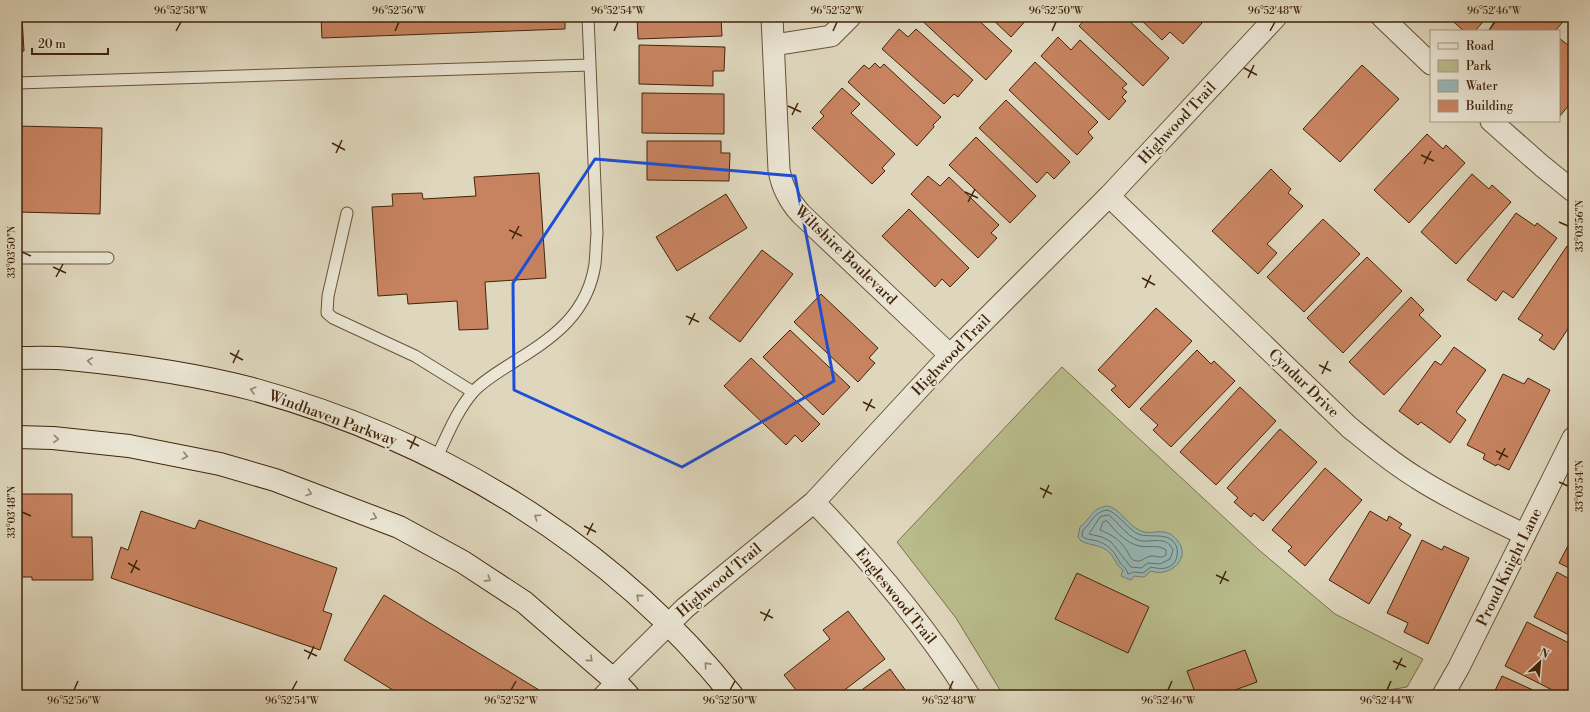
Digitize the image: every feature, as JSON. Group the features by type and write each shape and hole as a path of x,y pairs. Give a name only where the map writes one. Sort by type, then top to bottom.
{"main road":[{"name":"Windhaven Parkway","path":"17,358 69,359 129,366 205,378 255,390 304,404 350,421 436,459 518,505 555,530 613,574 668,623 710,668 732,695"},
{"path":"17,437 129,446 220,464 275,480 399,527 463,562 524,602 613,679 628,695"}],"street":[{"name":"Wiltshire Boulevard","path":"772,17 779,170 782,184 788,197 801,214 950,355"},
{"path":"774,45 831,36 850,17"},
{"name":"Highwood Trail","path":"613,679 668,623 701,594 814,502 950,355 1109,196 1276,17"},
{"path":"1382,17 1430,63"},
{"path":"1492,122 1573,191"},
{"name":"Cyndur Drive","path":"1109,196 1349,427 1381,454 1424,482 1525,534"},
{"name":"Proud Knight Lane","path":"1444,695 1459,668 1573,438"},
{"name":"Engleswood Trail","path":"814,502 881,575 914,615 947,660 969,695"}],"lane":[{"path":"436,459 456,416 473,392 494,375 540,346 561,329 577,310 588,288 595,265 597,234 588,17"},
{"path":"17,83 590,65"},
{"path":"347,213 328,296 328,313 333,318 415,356 473,392"},
{"path":"17,258 108,258"},
{"path":"598,695 613,679"}],"highlighted area":[{"path":"595,159 795,176 834,381 682,467 514,390 513,283"}],"green space":[{"path":"1062,367 1259,550 1335,614 1423,659 1407,687 1358,695 1003,695 956,618 897,542"}],"water":[{"path":"1107,506 1112,507 1141,531 1168,533 1177,540 1181,547 1181,560 1177,565 1165,572 1151,571 1144,577 1134,576 1131,580 1121,576 1123,570 1107,550 1085,543 1078,537 1080,527 1092,514 1097,509"}],"building":[{"path":"17,17 22,17 24,51 17,51"},
{"path":"321,17 565,17 565,29 322,38"},
{"path":"637,17 721,17 722,36 638,39"},
{"path":"918,17 975,17 1012,51 986,80"},
{"path":"990,17 1029,17 1011,37"},
{"path":"1087,17 1125,17 1169,58 1143,86 1079,26"},
{"path":"1138,17 1195,17 1202,23 1183,44 1170,32 1162,40"},
{"path":"1448,17 1487,17 1476,30 1463,30"},
{"path":"1500,17 1567,17 1556,30 1489,30"},
{"path":"899,29 908,37 916,29 973,80 958,97 954,94 944,104 882,49"},
{"path":"1058,37 1071,50 1080,40 1127,84 1122,88 1127,92 1122,97 1126,101 1109,120 1041,56"},
{"path":"1560,39 1568,45 1573,39 1573,100 1560,116"},
{"path":"639,45 725,47 724,71 713,71 713,86 639,84"},
{"path":"1035,62 1098,122 1088,132 1093,138 1077,155 1009,90"},
{"path":"875,63 880,68 884,64 941,117 917,146 848,82 864,65 869,69"},
{"path":"1362,65 1399,99 1340,162 1303,129"},
{"path":"842,88 860,104 851,113 895,154 882,168 885,171 872,184 812,128 824,116 820,112"},
{"path":"642,93 724,94 724,134 642,133"},
{"path":"1006,100 1070,162 1054,179 1047,172 1037,183 979,128"},
{"path":"17,126 102,128 100,214 17,212"},
{"path":"1427,134 1443,149 1446,145 1465,163 1409,223 1374,190"},
{"path":"976,137 1036,196 1010,223 949,165"},
{"path":"647,141 721,141 721,153 730,153 729,181 647,180"},
{"path":"1271,169 1291,189 1288,193 1303,206 1267,244 1277,253 1258,274 1212,231"},
{"path":"539,173 546,278 485,282 488,329 459,330 457,301 408,304 407,294 378,296 372,207 393,206 392,194 422,193 423,199 476,196 474,177"},
{"path":"1472,174 1489,189 1492,185 1511,202 1456,264 1421,232"},
{"path":"928,176 940,186 949,177 999,225 991,233 997,238 978,258 911,194"},
{"path":"726,194 747,228 677,271 656,237"},
{"path":"909,209 969,268 950,287 942,279 935,287 882,236"},
{"path":"1516,213 1535,226 1537,223 1557,238 1513,298 1503,291 1496,301 1467,280"},
{"path":"1323,219 1360,254 1304,312 1267,277"},
{"path":"1567,246 1573,250 1573,321 1554,350 1539,340 1543,335 1518,319"},
{"path":"762,250 793,274 740,342 709,318"},
{"path":"1367,257 1402,291 1343,353 1307,318"},
{"path":"821,294 878,348 869,358 875,363 858,382 794,322"},
{"path":"1411,297 1424,310 1419,315 1441,336 1384,395 1349,362"},
{"path":"1156,308 1192,341 1129,408 1111,390 1116,386 1098,370"},
{"path":"790,330 850,387 823,415 763,357"},
{"path":"1454,347 1486,370 1456,412 1466,420 1450,443 1421,422 1418,425 1399,411 1435,361 1441,365"},
{"path":"1197,350 1211,364 1214,361 1235,381 1171,447 1153,430 1158,425 1140,409"},
{"path":"751,358 820,424 802,442 795,435 786,445 724,386"},
{"path":"1503,374 1524,384 1528,378 1550,390 1509,470 1497,464 1496,466 1483,459 1485,454 1467,445"},
{"path":"1240,387 1276,421 1216,485 1180,452"},
{"path":"1280,429 1317,462 1263,521 1254,513 1251,517 1234,502 1238,498 1227,488"},
{"path":"1325,468 1362,500 1305,566 1288,551 1292,547 1272,530"},
{"path":"17,494 72,494 72,537 92,537 93,580 32,580 32,577 17,577"},
{"path":"141,511 195,529 199,520 337,568 323,611 332,614 320,650 111,578 121,547 128,550"},
{"path":"1370,511 1387,521 1389,516 1402,524 1399,528 1411,535 1369,604 1329,580"},
{"path":"1573,536 1573,570 1559,563"},
{"path":"1422,540 1442,550 1444,546 1469,558 1428,644 1404,632 1408,623 1387,613"},
{"path":"1557,572 1573,581 1573,637 1534,617"},
{"path":"1077,573 1149,607 1128,653 1055,619"},
{"path":"384,595 539,690 536,695 401,695 344,660"},
{"path":"848,611 885,659 838,695 800,695 784,675 830,639 823,630"},
{"path":"1527,622 1573,645 1573,695 1562,695 1505,666"},
{"path":"1245,650 1257,682 1221,695 1196,695 1187,671"},
{"path":"890,669 909,695 855,695"},
{"path":"1502,676 1544,695 1493,695"}]}
